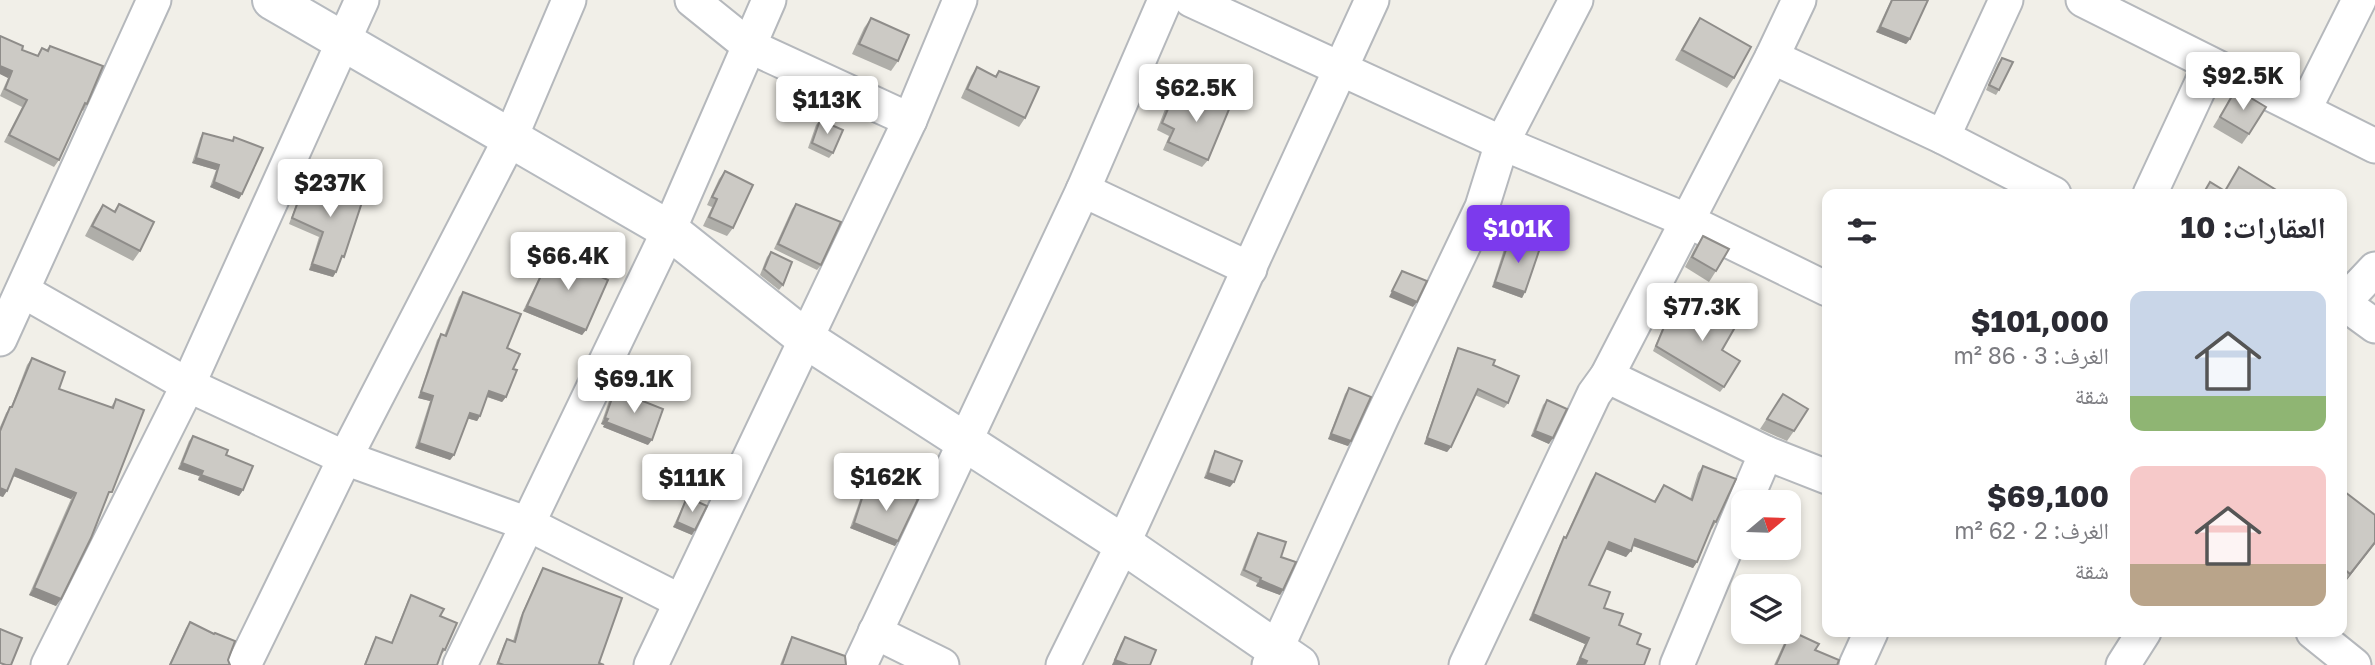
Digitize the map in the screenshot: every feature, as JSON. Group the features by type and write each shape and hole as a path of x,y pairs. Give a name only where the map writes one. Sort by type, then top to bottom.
{"street":[{"path":"0,339 154,0"},
{"path":"272,0 669,230 806,339 1123,544 1282,659 1382,417 1482,207 1502,144 1576,0"},
{"path":"48,665 188,384 362,0"},
{"path":"244,665 345,458 510,139 569,0"},
{"path":"692,0 749,46 910,120"},
{"path":"460,665 669,230 769,0"},
{"path":"650,665 910,120 960,0"},
{"path":"860,665 1083,190 1165,0"},
{"path":"1191,0 1502,144 1686,220 1822,287"},
{"path":"1063,665 1123,544 1372,0"},
{"path":"1466,665 1594,394 1607,376 1772,57 1798,0"},
{"path":"1943,137 2006,0"},
{"path":"2083,0 2375,146"},
{"path":"2304,110 2359,0"},
{"path":"1772,57 1943,137 2044,189"},
{"path":"2152,189 2210,65"},
{"path":"1083,190 1250,269"},
{"path":"2347,298 2375,269"},
{"path":"23,291 188,384 345,458 528,524 680,601"},
{"path":"2347,306 2375,326"},
{"path":"1607,376 1766,453 1822,475"},
{"path":"1750,490 1766,453"},
{"path":"1677,665 1731,536"},
{"path":"875,632 943,665"},
{"path":"1856,665 1869,637"},
{"path":"2123,665 2141,637"},
{"path":"2319,637 2354,665"}],"building":[{"path":"1892,0 1928,0 1910,39 1880,27"},
{"path":"871,18 909,35 898,61 859,44"},
{"path":"1700,18 1751,47 1734,78 1682,50"},
{"path":"0,36 23,46 22,50 38,56 42,48 48,51 50,46 103,66 59,160 9,135 27,100 5,89 12,71 0,66"},
{"path":"2002,58 2013,62 1999,90 1989,85"},
{"path":"977,67 996,77 999,71 1039,87 1025,118 967,89"},
{"path":"2236,89 2266,107 2249,134 2220,117"},
{"path":"1198,92 1230,107 1208,160 1168,142 1174,129 1162,123 1173,97 1192,106"},
{"path":"820,120 843,130 833,153 812,143"},
{"path":"203,133 233,141 234,137 263,148 242,194 214,182 219,165 196,158"},
{"path":"2239,167 2275,189 2226,189"},
{"path":"725,171 753,185 733,228 709,217 717,199 712,197"},
{"path":"330,178 365,193 344,257 342,256 336,272 312,264 323,232 292,218 305,183 325,191"},
{"path":"2210,182 2222,189 2206,189"},
{"path":"119,204 154,222 140,251 92,226 103,205 115,212"},
{"path":"796,204 841,222 821,265 778,244"},
{"path":"1703,236 1729,249 1716,271 1692,257"},
{"path":"1510,238 1540,248 1525,292 1495,282"},
{"path":"771,252 792,262 783,285 764,269"},
{"path":"551,254 608,280 586,330 527,306"},
{"path":"1402,271 1427,281 1417,302 1392,291"},
{"path":"463,292 521,314 507,348 520,354 513,369 517,370 506,397 489,391 480,416 470,413 454,455 419,443 433,396 421,392 441,334 446,336"},
{"path":"1704,301 1738,322 1722,350 1740,361 1724,387 1656,346 1669,315 1690,324"},
{"path":"1458,348 1495,360 1493,365 1519,376 1508,403 1478,389 1451,447 1427,438"},
{"path":"32,358 65,372 59,389 113,408 116,399 144,410 112,492 109,492 91,538 61,599 34,588 76,493 16,469 7,491 0,488 0,431"},
{"path":"1349,388 1371,397 1351,441 1331,434"},
{"path":"615,390 663,409 652,440 606,422"},
{"path":"1783,394 1808,409 1794,431 1767,419"},
{"path":"1547,400 1567,409 1553,438 1535,431"},
{"path":"193,436 228,450 226,455 253,466 243,490 201,475 203,471 182,463"},
{"path":"1215,451 1242,461 1234,482 1208,473"},
{"path":"1703,466 1736,479 1697,562 1635,539 1631,551 1609,542 1589,585 1610,592 1604,608 1623,614 1619,625 1641,634 1637,644 1650,649 1644,665 1585,665 1587,661 1580,658 1589,638 1533,614 1564,537 1566,538 1596,473 1655,502 1664,485 1692,500"},
{"path":"865,489 889,497 893,489 918,499 898,541 854,523"},
{"path":"2347,494 2375,515 2375,542 2350,574 2347,571"},
{"path":"687,497 707,506 695,530 677,522"},
{"path":"1258,533 1286,542 1281,557 1296,562 1283,590 1244,570"},
{"path":"543,568 622,598 599,663 604,665 498,663 507,639 515,642 523,613"},
{"path":"411,595 444,609 440,616 457,623 437,665 365,665 376,637 392,643"},
{"path":"190,622 235,641 228,660 230,665 170,665"},
{"path":"0,629 22,638 11,665 0,663"},
{"path":"1801,636 1819,644 1815,650 1839,660 1837,665 1776,665 1785,644 1801,644"},
{"path":"792,637 845,656 846,665 782,665"},
{"path":"1125,637 1156,650 1150,665 1128,665 1115,660"}]}
